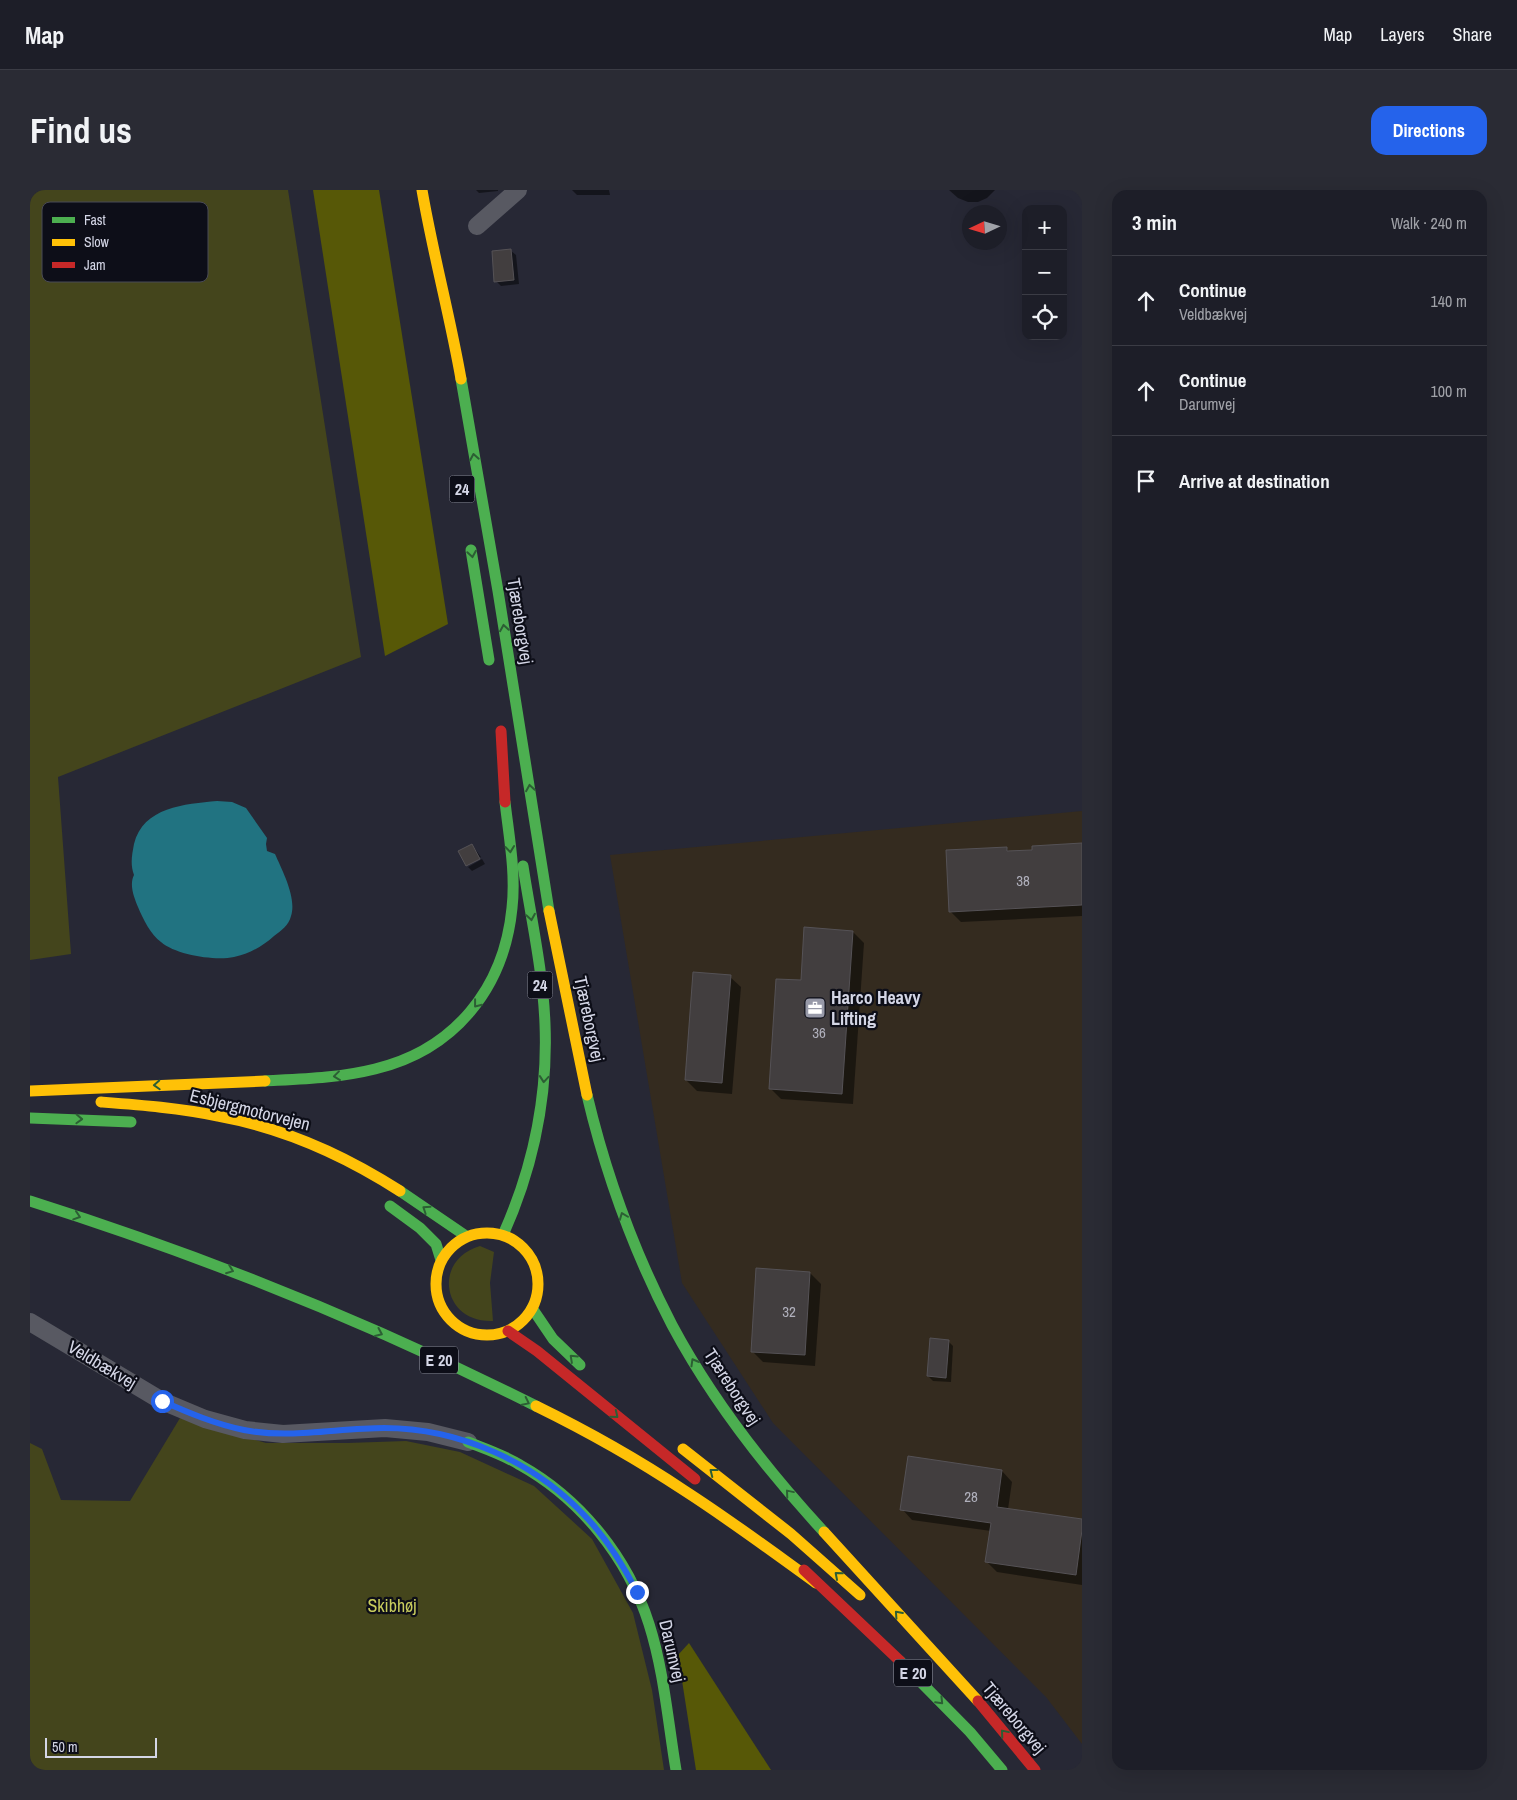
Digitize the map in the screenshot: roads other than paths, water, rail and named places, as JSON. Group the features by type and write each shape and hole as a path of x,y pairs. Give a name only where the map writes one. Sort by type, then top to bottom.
{"main road":[{"name":"Tjæreborgvej","path":"422,190 432,246 455,343 498,591 551,923 587,1098 613,1188 631,1235 651,1282 673,1326 698,1369 750,1445 785,1488 966,1688 1035,1770"},
{"name":"Tjæreborgvej","path":"432,246 435,310"},
{"name":"Tjæreborgvej","path":"469,534 491,672"},
{"name":"24","path":"30,1091 342,1076 393,1064 414,1055 446,1036 466,1017 486,992 498,970 511,919 513,887 500,726 538,959 545,1024 544,1072 540,1119 532,1157 519,1198 503,1235"},
{"name":"24","path":"551,923 559,1016"},
{"path":"30,1101 62,1101"},
{"name":"Esbjergmotorvejen","path":"88,1102 205,1113 314,1144 376,1177 466,1236"},
{"path":"30,1118 141,1123"},
{"path":"380,1200 420,1228 436,1244 441,1260"},
{"name":"E 20","path":"30,1201 119,1230 232,1271 348,1319 475,1376 642,1463 698,1499 816,1583"},
{"name":"E 20","path":"508,1331 487,1335 466,1331 454,1324 444,1314 438,1301 435,1287 436,1273 447,1250 466,1236 478,1233 491,1232 521,1240 537,1272 537,1297 532,1308"},
{"path":"532,1308 526,1318 508,1331 537,1351 704,1486"},
{"path":"532,1308 540,1324 550,1336 590,1372"},
{"name":"Darumvej","path":"468,1442 519,1464 558,1491 591,1522 622,1564 637,1592 652,1636 661,1677 676,1770"},
{"path":"676,1443 791,1534 872,1605"},
{"name":"E 20","path":"742,1516 780,1546 816,1583 923,1683 970,1732 1002,1770"},
{"name":"Tjæreborgvej","path":"886,1618 966,1688"}],"street":[{"path":"477,226 518,190"},
{"name":"Veldbækvej","path":"30,1322 162,1401 221,1424 245,1430 283,1434 385,1428 428,1432 468,1442"}],"water":[{"path":"217,801 232,802 246,808 267,838 267,851 275,854 288,884 292,901 290,919 282,930 256,949 240,956 226,958 186,954 161,942 145,922 132,887 134,844 146,822 156,815 179,806"}],"place":[{"name":"Harco Heavy Lifting","path":"815,1008"}],"park label":[{"name":"Skibhøj","path":"392,1606"}]}
